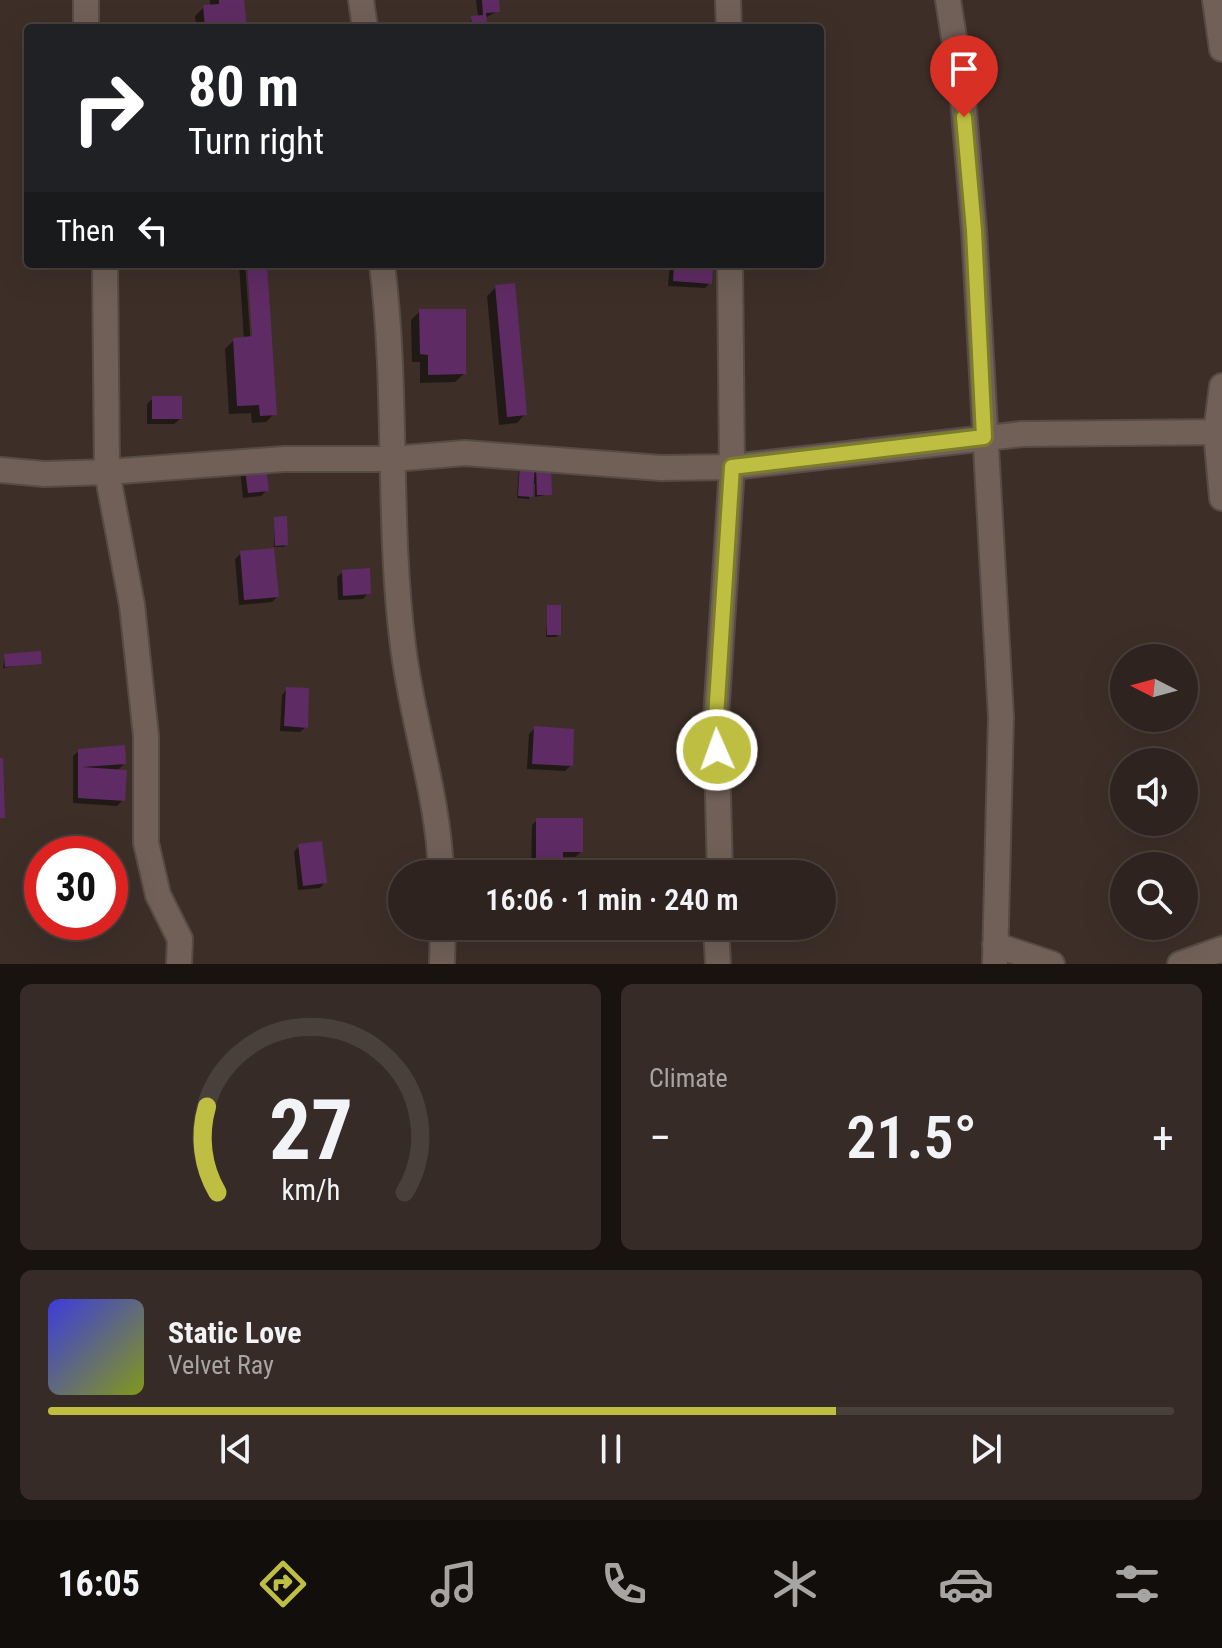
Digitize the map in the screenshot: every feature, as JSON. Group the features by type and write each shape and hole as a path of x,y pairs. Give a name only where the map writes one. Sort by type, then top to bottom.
{"street":[{"path":"86,0 86,24"},
{"path":"361,0 364,24"},
{"path":"728,0 729,24"},
{"path":"948,0 962,88 974,230 1001,717 995,954 1052,964"},
{"path":"1215,0 1222,49"},
{"path":"105,268 107,472 132,605 144,722 148,855 158,895 180,939 179,964"},
{"path":"382,268 388,314 392,459 403,647 422,739 439,860"},
{"path":"720,860 716,718 732,467 730,268"},
{"path":"1222,386 1219,432 1222,498"},
{"path":"0,470 44,474 107,472 284,459 392,459 465,453 661,468 732,467 984,437 1219,432"},
{"path":"442,964 443,940"},
{"path":"717,940 718,964"},
{"path":"1180,964 1222,949"}],"building":[{"path":"219,0 244,0 247,24 205,24 203,5 219,4"},
{"path":"482,0 499,0 500,12 486,13 487,24 472,24 471,16 483,15"},
{"path":"247,268 267,268 277,415 260,416 259,405 237,406 233,338 252,336"},
{"path":"674,268 713,268 712,284 673,281"},
{"path":"515,283 527,415 507,417 495,285"},
{"path":"419,309 466,309 466,374 428,375 428,355 420,354"},
{"path":"152,396 182,396 182,419 152,419"},
{"path":"265,460 269,491 248,493 244,462"},
{"path":"520,462 535,463 533,497 518,496"},
{"path":"551,467 552,495 537,495 536,468"},
{"path":"287,516 288,545 275,546 274,517"},
{"path":"274,548 279,597 244,600 240,551"},
{"path":"370,568 371,594 343,596 342,570"},
{"path":"547,605 561,605 561,635 547,635"},
{"path":"41,651 42,664 5,667 4,654"},
{"path":"286,687 309,688 308,728 284,726"},
{"path":"534,726 574,729 573,766 532,764"},
{"path":"125,745 126,764 82,767 127,770 125,801 78,798 78,749"},
{"path":"0,758 3,758 5,818 0,818"},
{"path":"536,818 583,818 583,852 563,852 563,860 536,860"},
{"path":"322,841 327,883 303,886 298,844"}],"route":[{"path":"717,750 716,718 732,467 984,437 974,230 964,117"}]}
